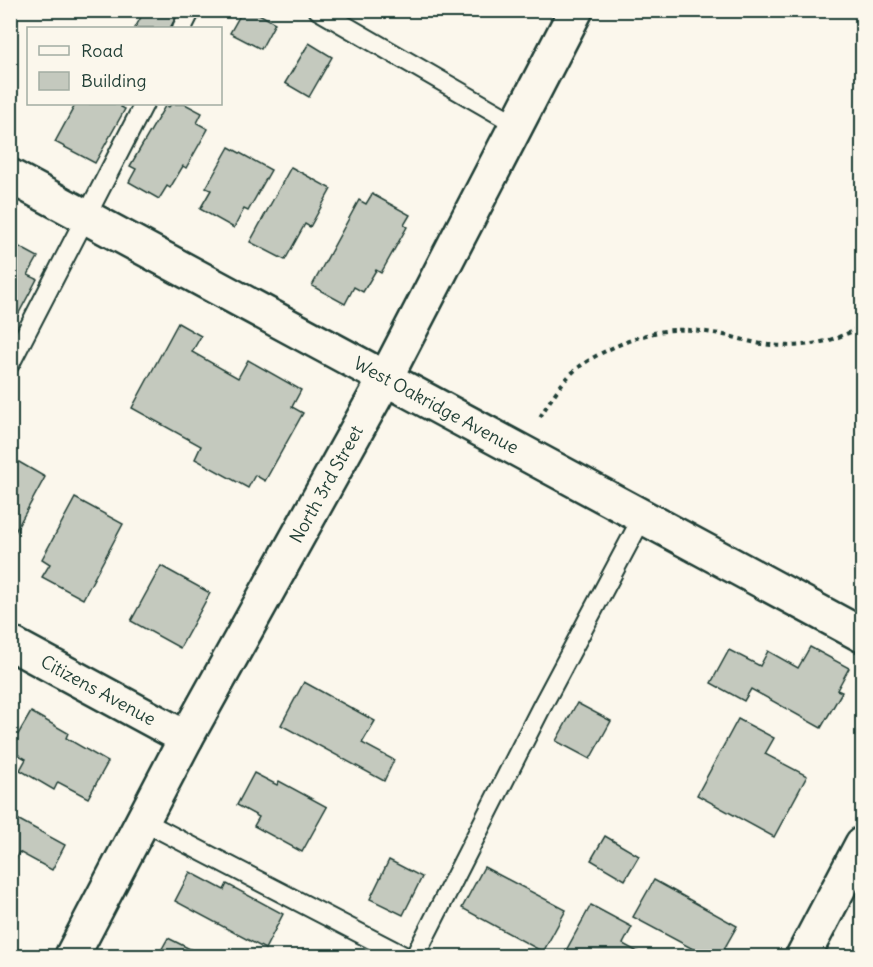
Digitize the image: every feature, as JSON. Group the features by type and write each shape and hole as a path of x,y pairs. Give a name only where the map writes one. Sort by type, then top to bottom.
{"street":[{"name":"North 3rd Street","path":"72,957 186,738 384,378 576,10"},
{"name":"West Oakridge Avenue","path":"10,176 862,635"},
{"name":"Citizens Avenue","path":"10,643 186,738"},
{"path":"803,957 862,844"}],"lane":[{"path":"182,27 191,10"},
{"path":"318,10 516,124"},
{"path":"10,364 143,105"},
{"path":"416,957 541,708 642,518"},
{"path":"143,821 404,957"}],"path":[{"path":"540,417 555,393 579,367 608,349 641,337 675,330 714,333 760,344 796,347 829,341 862,326"}],"building":[{"path":"145,10 180,10 171,27 136,27"},
{"path":"243,10 252,10 275,23 261,49 230,33"},
{"path":"309,43 332,57 309,97 285,83"},
{"path":"75,105 122,105 121,107 125,109 95,163 55,142"},
{"path":"170,105 187,105 202,113 197,123 208,129 186,168 183,166 170,188 167,186 159,199 129,182 136,169 130,166 165,106"},
{"path":"229,147 271,170 248,211 244,209 234,228 200,209 211,190 206,188"},
{"path":"291,167 331,189 310,227 305,224 285,260 250,242"},
{"path":"372,194 410,215 404,225 407,227 381,273 376,270 363,292 354,287 345,304 312,286 359,200 366,204"},
{"path":"10,242 38,257 28,275 37,279 12,326 10,326"},
{"path":"178,323 201,336 192,352 238,378 248,360 301,390 292,407 303,413 265,481 255,475 248,488 195,459 201,446 132,408"},
{"path":"12,458 45,477 10,541 10,462"},
{"path":"75,498 123,524 83,599 42,577 50,564 42,559"},
{"path":"161,566 210,593 180,648 131,621"},
{"path":"810,647 849,668 837,690 842,692 821,728 751,689 744,701 711,683 729,650 760,666 768,651 798,668"},
{"path":"304,682 375,721 362,743 394,760 384,781 281,725"},
{"path":"577,703 611,721 590,759 556,741"},
{"path":"31,712 68,733 66,738 108,762 88,798 58,782 54,790 20,770 26,759 10,748"},
{"path":"738,719 774,738 765,754 807,776 774,837 697,795"},
{"path":"254,773 277,785 279,781 327,807 302,852 254,826 259,817 237,805"},
{"path":"10,815 65,845 52,870 19,852 14,862 10,860"},
{"path":"605,836 639,856 625,880 591,860"},
{"path":"389,860 422,877 403,915 370,899"},
{"path":"484,867 566,910 543,952 462,908"},
{"path":"190,872 224,890 227,884 283,914 265,949 175,901"},
{"path":"654,880 737,926 720,956 706,956 633,917"},
{"path":"591,905 632,927 623,944 645,956 563,956"},
{"path":"168,938 204,956 158,956"}]}
